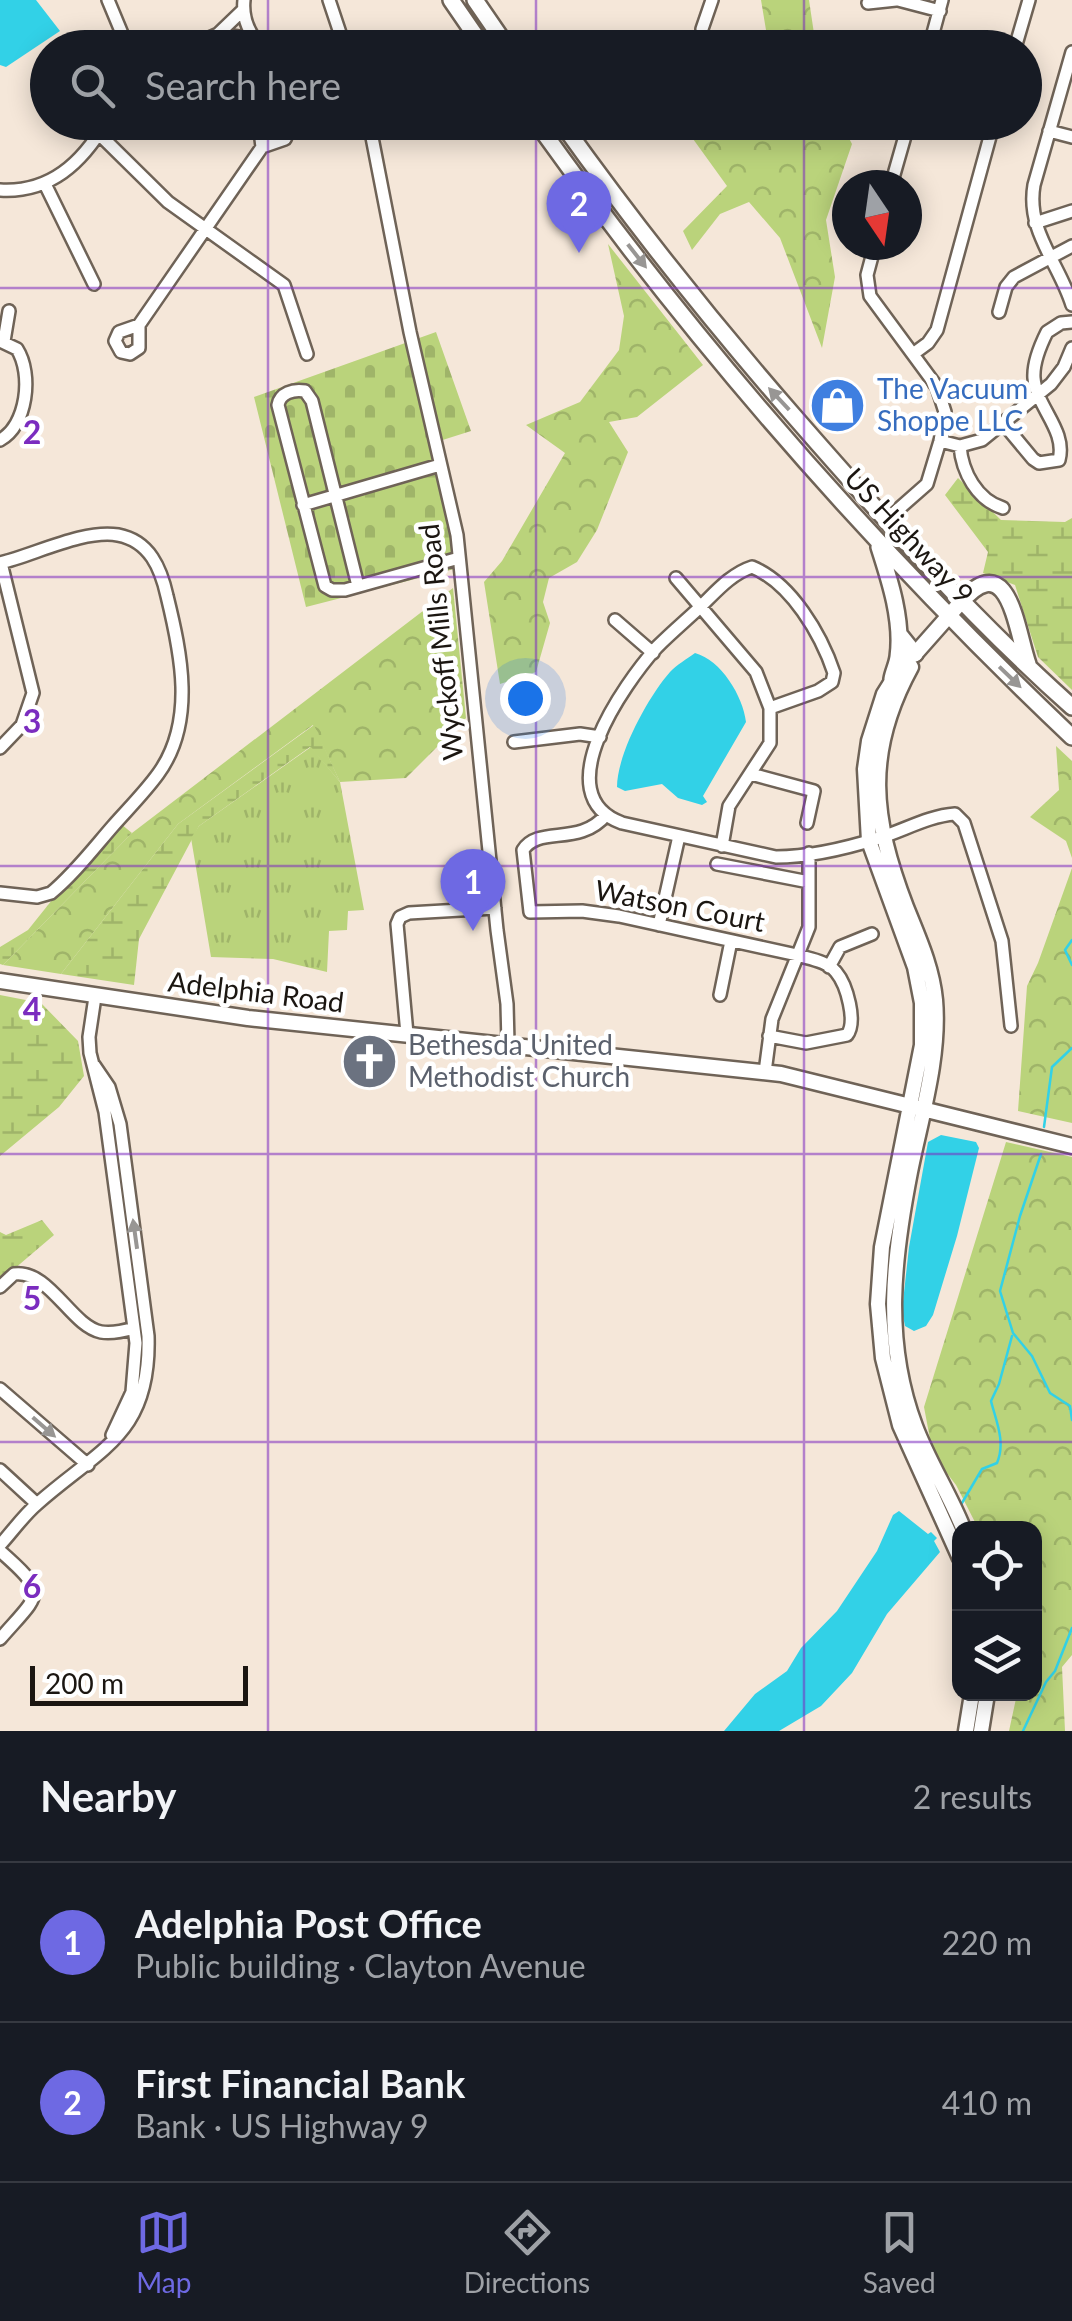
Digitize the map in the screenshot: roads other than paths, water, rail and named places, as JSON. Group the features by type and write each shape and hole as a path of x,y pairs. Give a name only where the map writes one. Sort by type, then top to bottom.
{"highway":[{"path":"451,0 472,30"},
{"path":"475,0 496,30"},
{"name":"US Highway 9","path":"550,140 720,363 948,616 1072,737"},
{"name":"US Highway 9","path":"575,140 688,291 885,521 961,602 1072,707"},
{"path":"877,540 899,634 892,680"},
{"path":"961,602 978,584 1001,586 1008,596 1029,668"},
{"path":"899,634 915,654"}],"main road":[{"path":"875,839 882,742 891,711 915,654 961,602"},
{"path":"915,654 906,659 878,709 869,741 864,794 875,839 933,983 935,1037 916,1107 896,1249 893,1318 908,1406 954,1521"},
{"name":"Adelphia Road","path":"0,981 95,997 773,1073 1072,1146"},
{"path":"966,1731 971,1701"},
{"path":"981,1731 987,1701"}],"street":[{"path":"108,0 120,30"},
{"path":"329,0 339,30"},
{"path":"702,30 712,0"},
{"path":"868,3 897,0 941,5 934,30"},
{"path":"1020,30 1028,0"},
{"path":"222,30 244,5 253,30"},
{"path":"1072,52 1032,195 1035,224 1072,304"},
{"path":"1049,130 1072,137"},
{"path":"0,190 45,184 76,164 94,140"},
{"path":"114,140 168,202 284,286 307,354"},
{"path":"140,325 262,147 263,140"},
{"path":"262,147 282,140"},
{"name":"Wyckoff Mills Road","path":"373,140 454,520 507,1004 508,1043"},
{"path":"895,170 903,140"},
{"path":"913,354 928,343 936,330 989,140"},
{"path":"45,184 94,284"},
{"path":"1035,224 1072,211"},
{"path":"999,312 1006,287 1014,277 1072,246"},
{"path":"871,260 867,276 870,296 943,400 945,423 931,477 924,488 885,521"},
{"path":"0,440 19,423 25,370 21,354 2,341 9,311"},
{"path":"1003,423 1034,460 1059,460 1061,444 1034,374 1044,338 1052,327 1072,322"},
{"path":"940,441 960,446 977,442 1058,377 1072,348"},
{"path":"358,586 312,401 304,390 294,390 281,396 278,405 322,582 332,590 358,586 459,558"},
{"path":"960,446 967,476 985,498 1004,508"},
{"path":"303,505 440,465"},
{"path":"0,748 22,724 32,693 0,563 96,534 118,535 137,542 151,555 164,581 181,653 183,680 173,743 160,771 51,893 37,897 0,893"},
{"path":"770,708 818,691 832,682 834,672 802,612 777,583 752,567 740,571 702,606 652,653 633,678 590,758 588,788 594,804 622,823 776,858 875,839 938,815 956,814 964,823 1002,941 1011,1026"},
{"path":"676,578 756,672 770,708 770,743 729,806 722,846"},
{"path":"615,620 652,653"},
{"path":"514,742 580,734 600,738"},
{"path":"750,774 814,791 807,823"},
{"name":"Watson Court","path":"606,815 593,829 583,833 527,843 523,850 530,912 582,911 731,940 829,966"},
{"path":"659,925 679,836"},
{"path":"773,1073 772,1019 808,926 809,853"},
{"path":"718,864 810,882"},
{"path":"408,1034 397,924 400,917 409,913 495,908"},
{"path":"770,1036 806,1043 848,1035 852,1030 843,985 829,966 840,947 872,934"},
{"path":"720,995 731,940"},
{"path":"95,997 89,1041 105,1112 136,1361 132,1392 122,1418 99,1455"},
{"path":"0,1639 32,1602 36,1590 0,1548 37,1504 116,1441 134,1412 149,1354 120,1124 109,1086 94,1065"},
{"path":"0,1287 10,1277 24,1273 95,1330 134,1328"},
{"path":"0,1388 88,1465"},
{"path":"0,1470 37,1504"}],"water":[{"path":"0,0 36,0 59,30 30,30 30,51 6,67 0,65"},
{"path":"695,653 714,663 729,680 746,722 703,796 707,802 702,805 678,798 662,784 625,791 617,787 628,743 652,696 678,664"},
{"path":"941,1135 976,1142 979,1148 933,1315 926,1326 914,1331 905,1326 902,1311 909,1247 928,1142"},
{"path":"899,1511 937,1538 934,1541 940,1552 887,1614 852,1673 821,1706 779,1731 724,1731 755,1694 787,1671 801,1648 837,1611"}],"waterway":[{"path":"1072,940 1065,950 1072,965"},
{"path":"1044,1127 1052,1067 1072,1048"},
{"path":"1041,1154 1000,1291 1013,1333 1032,1356 1050,1393 1070,1406 1072,1420"},
{"path":"959,1508 982,1469 997,1463 1000,1455 991,1401 1012,1336"},
{"path":"1023,1731 1055,1671 1072,1628"}],"place":[{"name":"First Financial Bank","path":"579,253"},
{"name":"The Vacuum Shoppe LLC","path":"838,405"},
{"name":"Adelphia Post Office","path":"473,931"},
{"name":"Bethesda United Methodist Church","path":"369,1061"}]}
